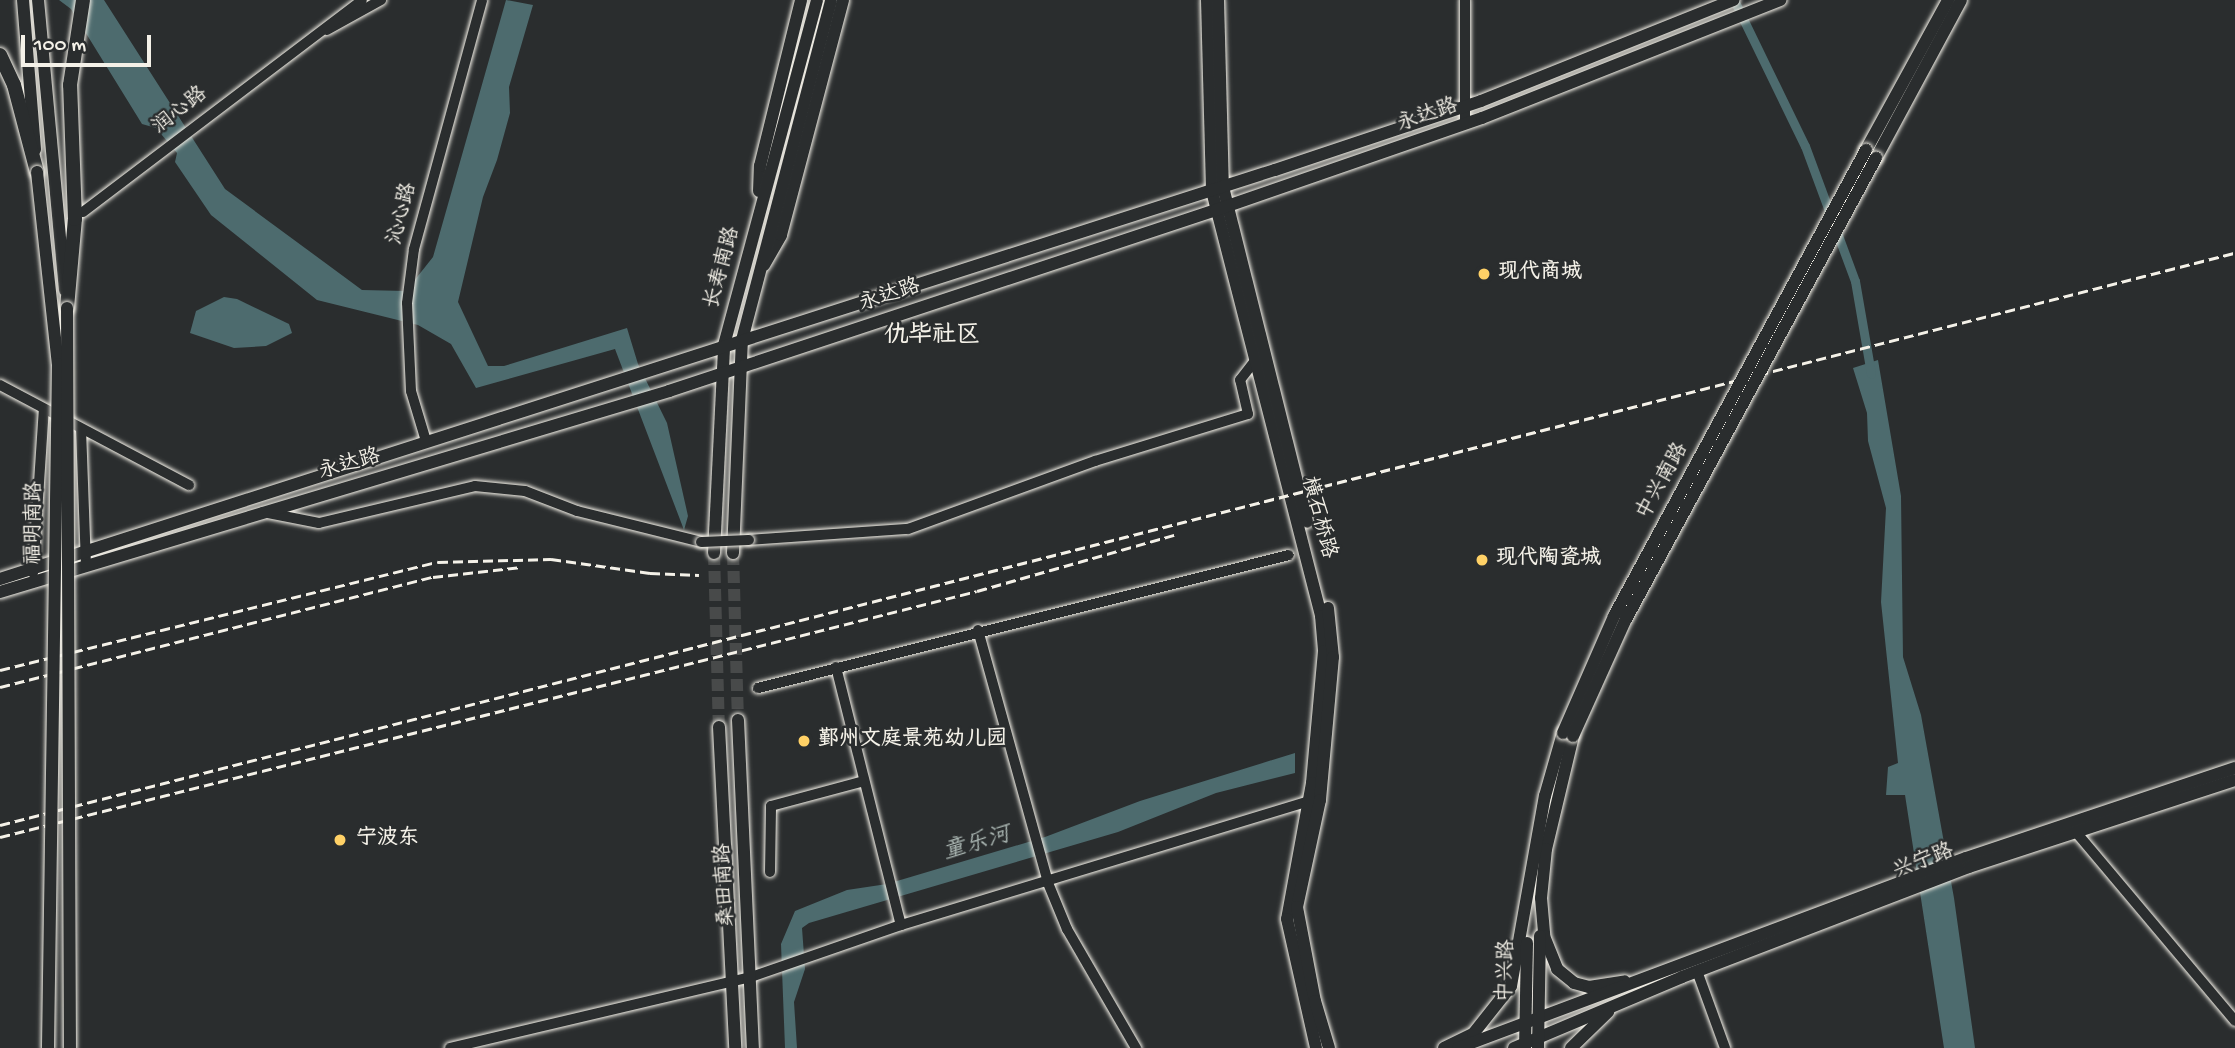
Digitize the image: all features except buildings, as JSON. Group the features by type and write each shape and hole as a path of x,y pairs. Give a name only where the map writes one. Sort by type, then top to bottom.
{"highway":[{"path":"66,308 75,219 70,85 74,44 83,0"},
{"path":"74,44 89,0"},
{"path":"0,55 14,85 37,172"}],"main road":[{"name":"福明南路","path":"23,0 37,172 58,364 48,1048"},
{"name":"福明南路","path":"38,0 66,308 70,1048"},
{"path":"758,214 760,166 801,0"},
{"name":"长寿南路","path":"714,553 724,345 817,0"},
{"name":"长寿南路","path":"733,553 741,340 831,0"},
{"path":"759,271 780,235 843,0"},
{"name":"横石桥路","path":"1207,0 1217,189 1332,634 1320,800 1297,907 1315,1002 1329,1048"},
{"name":"横石桥路","path":"1217,189 1218,0"},
{"name":"永达路","path":"0,579 1217,189 1465,106 1734,0"},
{"name":"永达路","path":"0,592 669,391 1222,208 1465,124 1780,0"},
{"name":"中兴南路","path":"1871,154 1948,0"},
{"name":"中兴南路","path":"1444,1048 1473,1034 1493,1013 1511,986 1536,897 1545,796 1614,616 1871,154 1961,0"},
{"name":"横石桥路","path":"1222,208 1321,616 1322,676 1309,801 1287,919 1316,1048"},
{"name":"桑田南路","path":"738,720 753,1048"},
{"name":"桑田南路","path":"719,727 735,1048"},
{"name":"兴宁路","path":"1458,1048 2235,768"},
{"name":"兴宁路","path":"1967,863 2076,832 2235,780"},
{"name":"兴宁路","path":"1521,1047 1538,1043 1632,997 1881,895"},
{"name":"中兴南路","path":"1536,897 1550,956 1566,978"},
{"name":"中兴路","path":"1536,897 1532,1022 1538,1043"},
{"name":"兴宁路","path":"1566,978 1589,987 1646,980"},
{"name":"兴宁路","path":"1571,1048 1603,1015 1632,997"},
{"name":"中兴路","path":"1521,1047 1532,1022"}],"street":[{"name":"润心路","path":"83,212 362,0"},
{"name":"润心路","path":"302,43 381,0"},
{"name":"沁心路","path":"426,442 411,391 407,303 414,249 482,0"},
{"path":"1465,0 1465,124"},
{"path":"262,512 319,523 475,486 524,491 576,512 701,542 908,529 1095,461 1248,414 1240,380 1257,358"},
{"path":"0,386 189,485"},
{"path":"33,582 44,410"},
{"path":"81,429 86,565"},
{"path":"758,688 978,630 1289,555"},
{"path":"978,630 1048,883 1067,929 1136,1048"},
{"path":"836,667 901,925"},
{"path":"769,872 771,806 864,781"},
{"path":"450,1048 751,977 901,925 1048,883 1309,801"},
{"path":"2076,832 2235,1021"},
{"path":"1697,971 1725,1048"}],"water":[{"path":"59,0 104,0 225,189 362,290 406,291 433,257 506,0 533,5 509,87 510,113 483,197 458,302 488,366 504,366 627,328 638,364 667,423 688,516 684,530 615,349 476,388 451,344 418,325 317,300 211,215 175,162 177,153 156,128 142,124 71,9"},
{"path":"224,297 237,299 289,324 292,333 266,346 234,348 190,333 196,311"},
{"path":"1878,360 1901,496 1903,657 1921,715 1954,898 1975,1048 1944,1048 1905,795 1886,795 1888,767 1898,763 1881,602 1886,508 1868,441 1867,413 1853,368"},
{"path":"1295,753 1295,773 1216,793 1118,832 809,923 802,928 805,969 794,1002 797,1048 785,1048 781,944 795,911 847,890 887,884 1045,837 1140,801"}],"waterway":[{"path":"1734,0 1805,146 1855,281 1871,374"}],"tunnel":[{"path":"714,553 719,727"},
{"path":"733,553 738,720"}],"railway":[{"path":"0,825 2235,253"},
{"path":"0,837 977,591 1174,535"},
{"path":"0,670 438,562 551,559 650,573 699,575"},
{"path":"0,687 433,577 521,567"}],"place":[{"name":"现代商城","path":"1484,274"},
{"name":"现代陶瓷城","path":"1482,560"},
{"name":"鄞州文庭景苑幼儿园","path":"804,741"},
{"name":"宁波东","path":"340,840"}],"district":[{"name":"仇毕社区","path":"932,337"}],"water label":[{"name":"童乐河","path":"977,845"}]}
